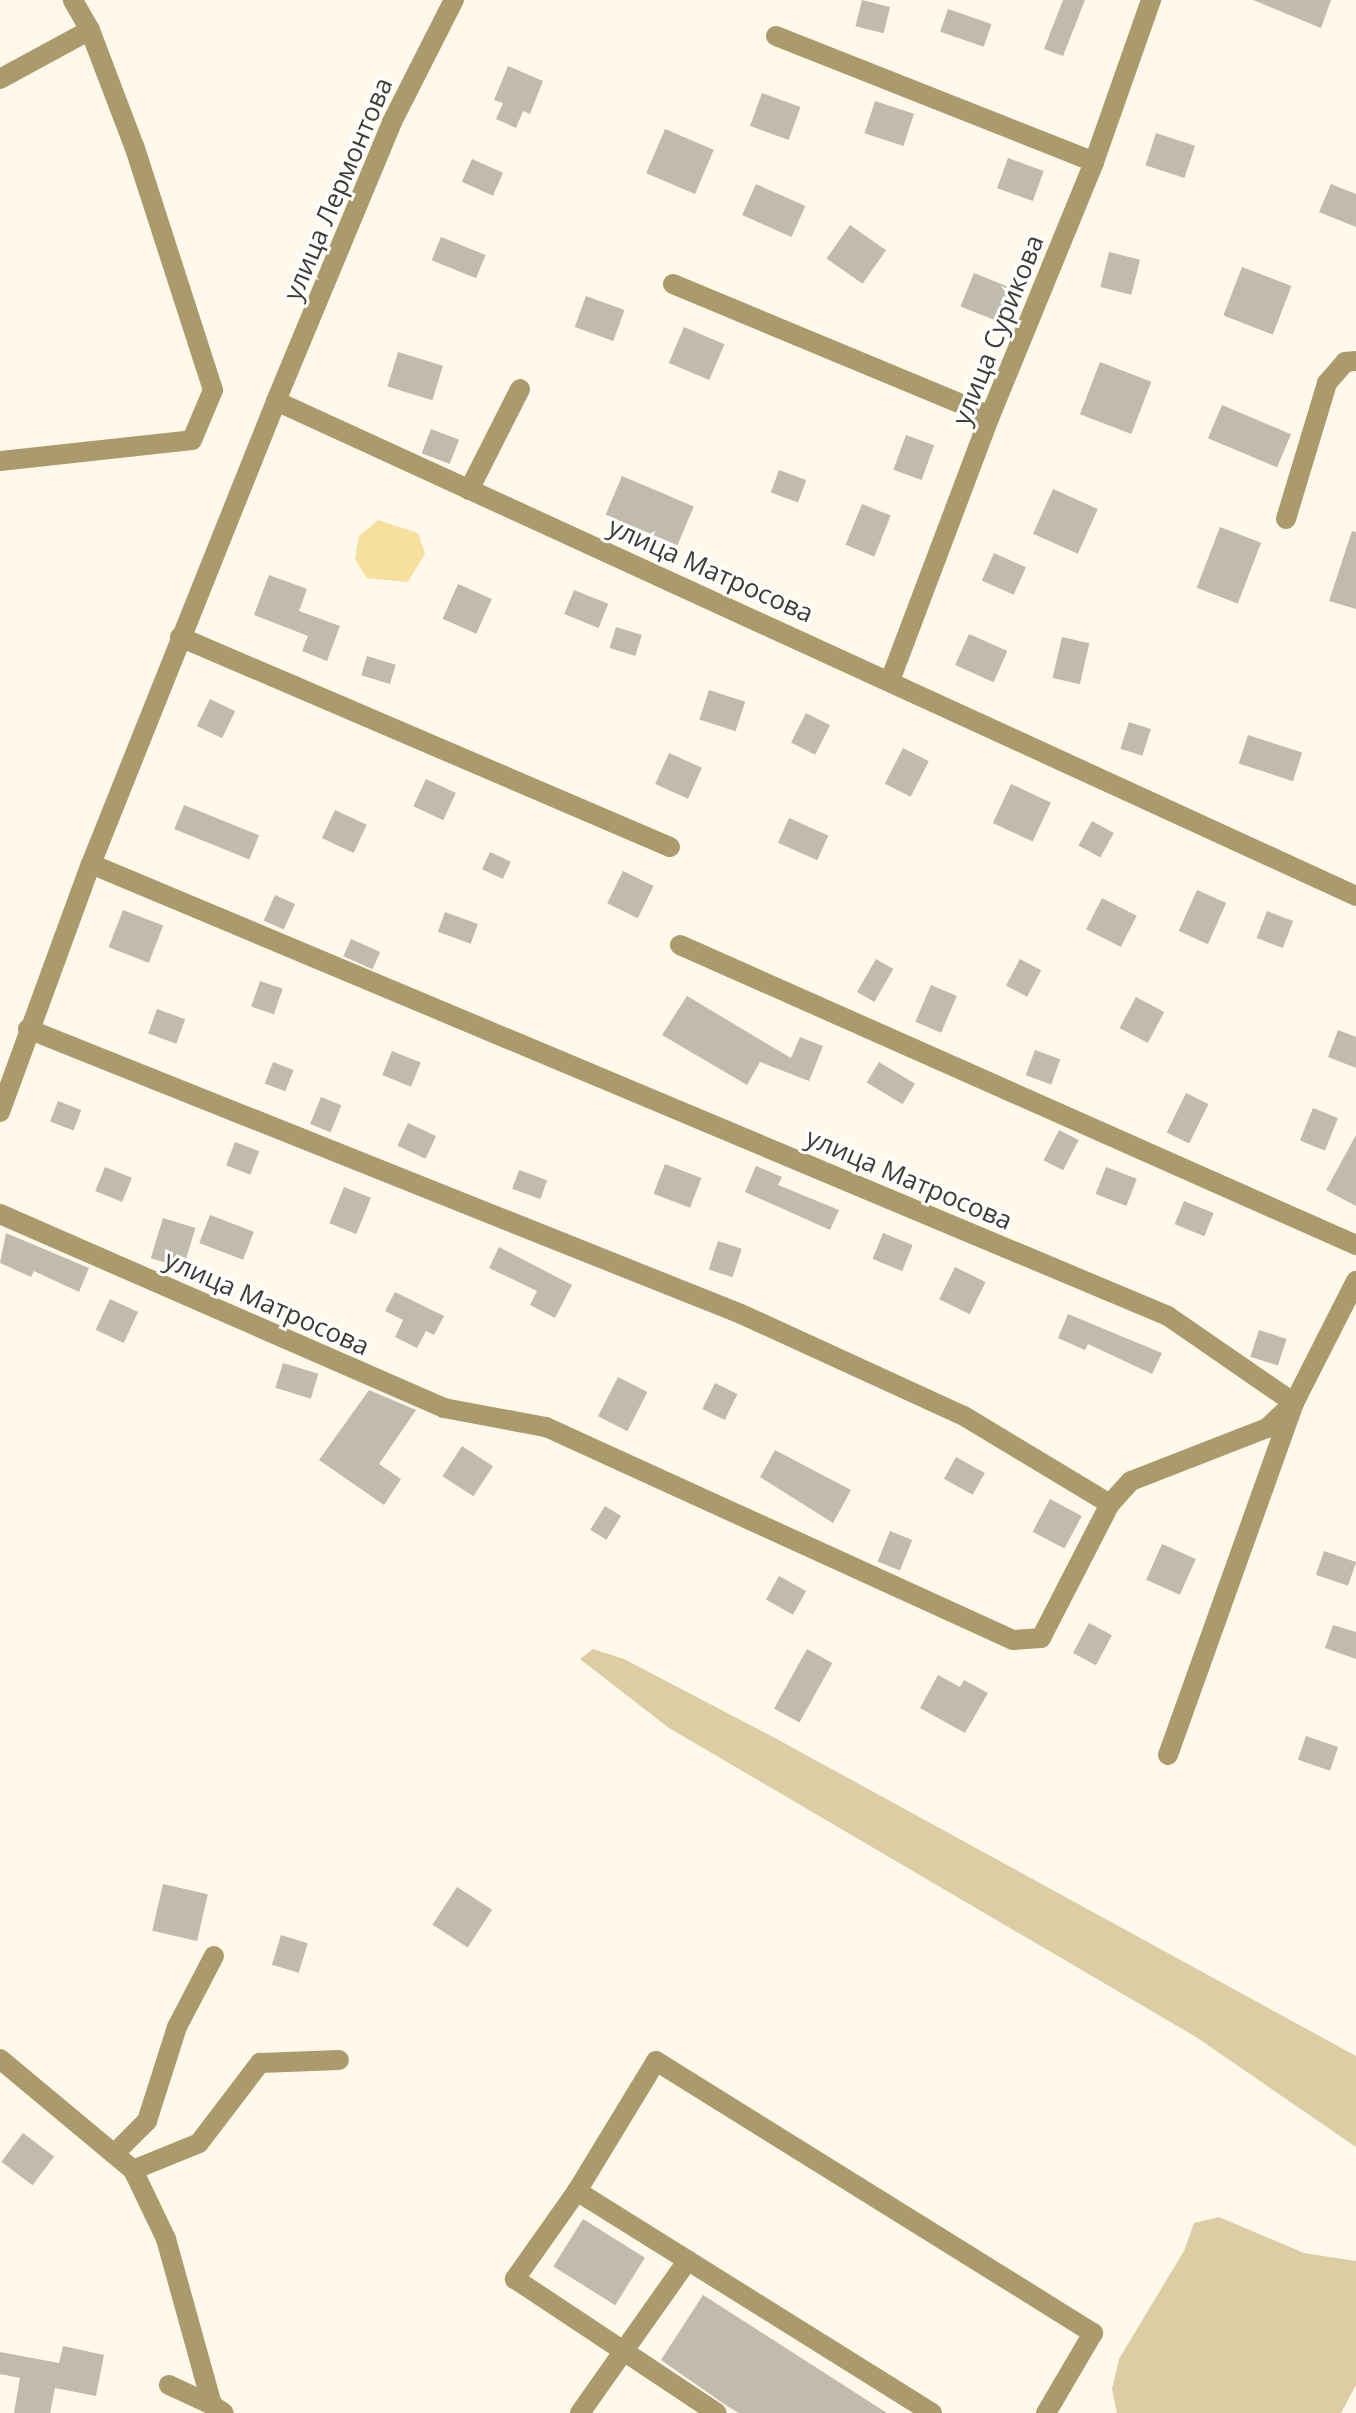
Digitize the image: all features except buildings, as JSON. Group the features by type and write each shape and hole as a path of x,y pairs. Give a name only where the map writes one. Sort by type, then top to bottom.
{"street":[{"path":"0,461 192,440 213,390 134,146 90,30 73,0"},
{"name":"улица Лермонтова","path":"276,401 392,122 454,0"},
{"name":"улица Сурикова","path":"891,678 990,416 1094,162 1151,0"},
{"path":"0,79 90,30"},
{"path":"776,36 1094,162"},
{"path":"673,284 990,416"},
{"path":"1286,519 1327,383 1345,362 1356,361"},
{"path":"469,490 520,389"},
{"path":"0,1112 91,864 276,401"},
{"name":"улица Матросова","path":"276,401 891,678 1356,896"},
{"path":"180,637 670,847"},
{"name":"улица Матросова","path":"91,864 1168,1316 1294,1403"},
{"path":"680,945 1356,1245"},
{"path":"28,1029 741,1314 964,1416 1110,1504"},
{"name":"улица Матросова","path":"0,1214 444,1408 546,1427 1013,1640 1041,1638 1110,1504 1131,1481 1267,1428 1294,1403"},
{"name":"улица Матросова","path":"1168,1755 1294,1403 1356,1281"},
{"path":"116,2152 147,2121 177,2027 214,1956"},
{"path":"0,2059 116,2152 133,2170 166,2239 218,2409"},
{"path":"133,2170 199,2143 260,2063 339,2060"},
{"path":"717,2413 515,2279 577,2191 656,2061 1093,2333 1046,2413"},
{"path":"577,2191 932,2413"},
{"path":"580,2413 688,2260"},
{"path":"169,2385 218,2409"}],"shaded area":[{"path":"378,520 418,533 425,554 408,582 367,578 355,559 359,536"},
{"path":"593,1649 624,1659 775,1738 1356,2056 1356,2147 1196,2037 669,1728 580,1659"},
{"path":"1219,2217 1304,2253 1356,2261 1356,2385 1341,2413 1117,2413 1112,2389 1119,2359 1184,2251 1194,2223"}]}
